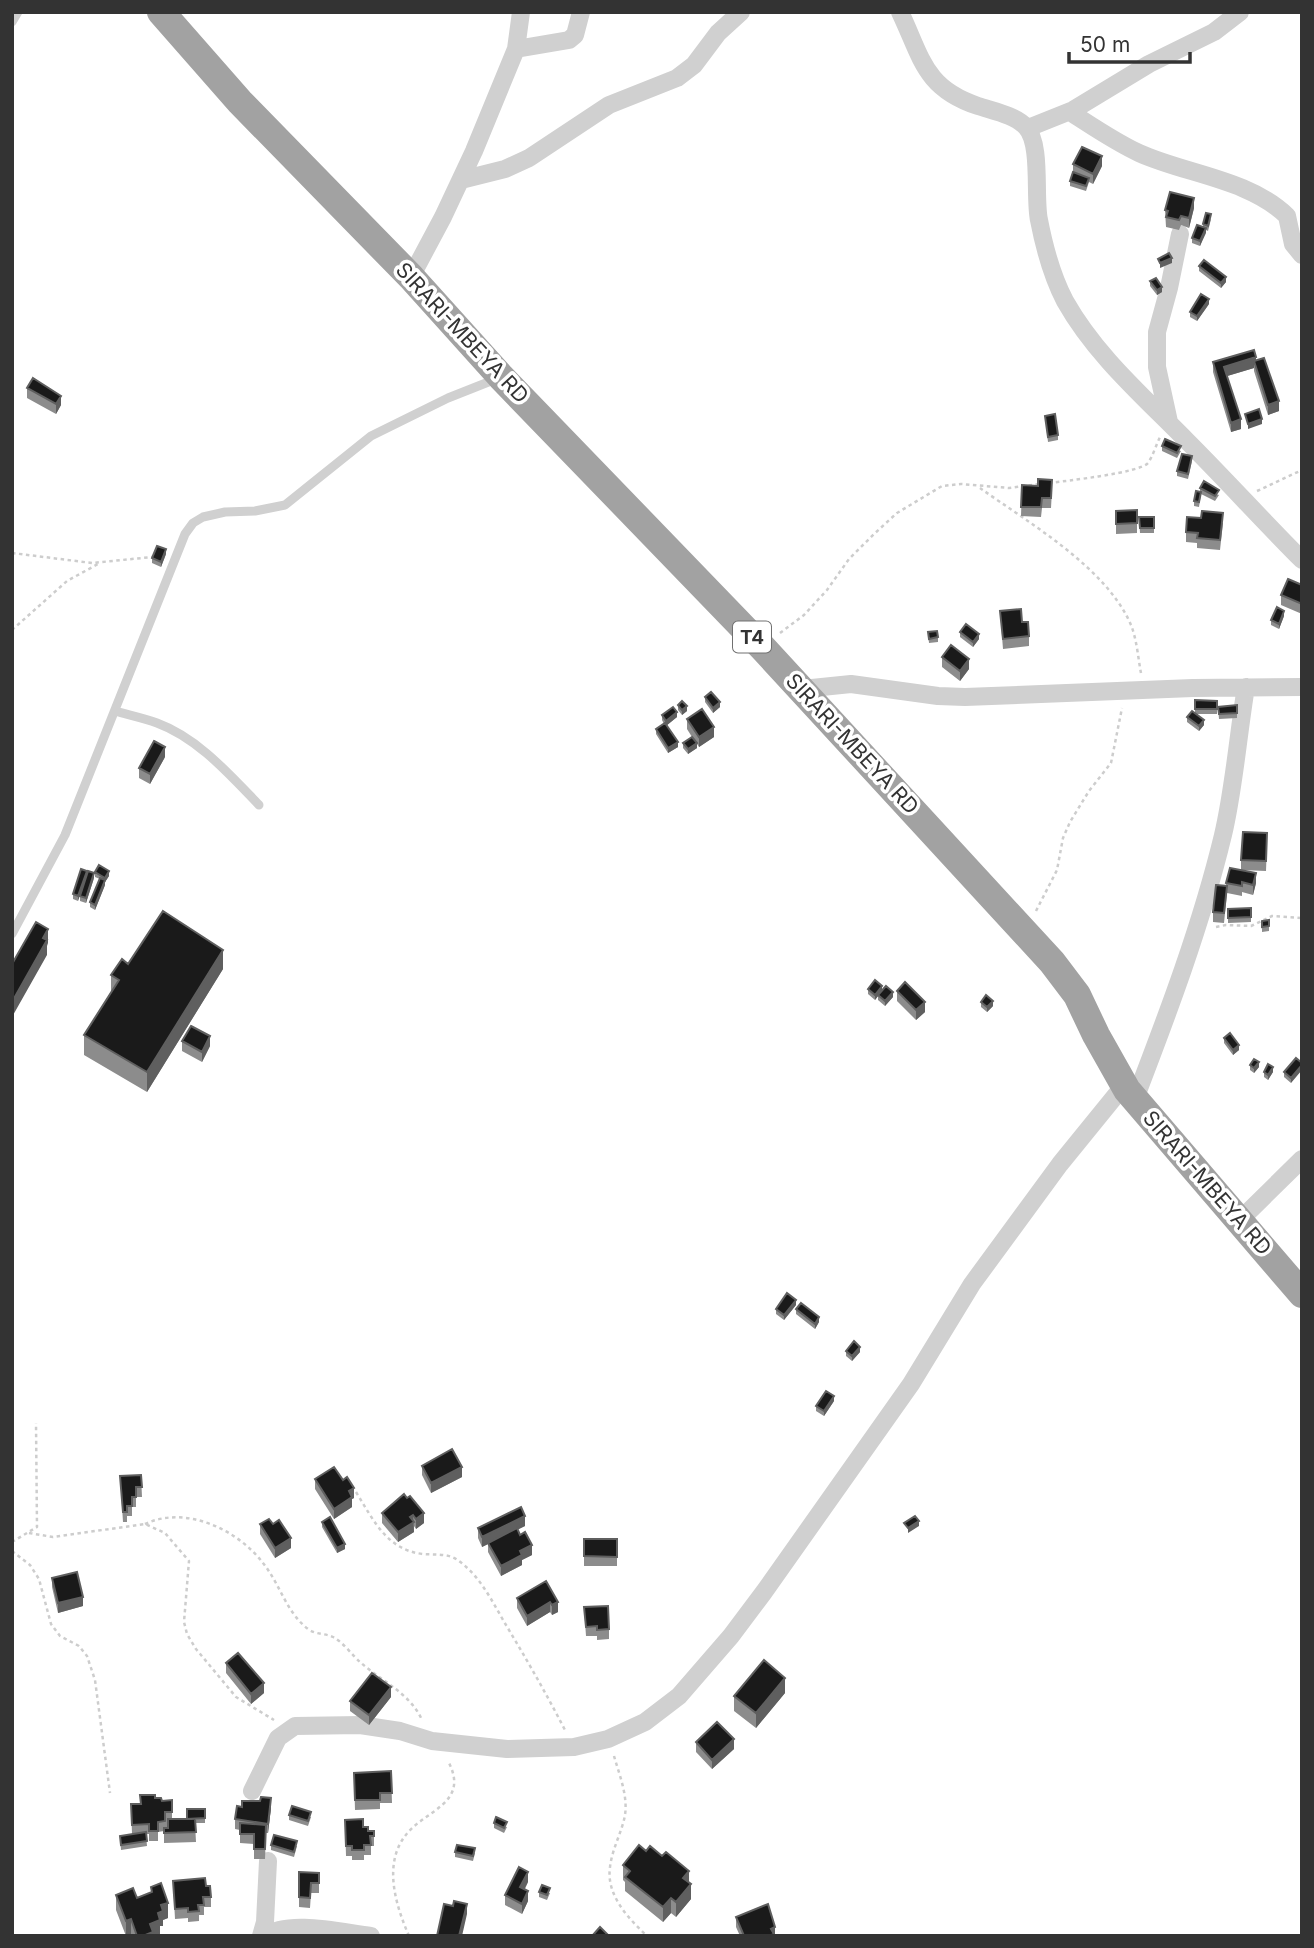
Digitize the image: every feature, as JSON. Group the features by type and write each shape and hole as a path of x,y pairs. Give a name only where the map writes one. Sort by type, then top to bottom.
{"highway":[{"name":"SIRARI-MBEYA RD","path":"161,12 240,102 411,276 501,377 802,689 1052,962 1077,995 1096,1035 1130,1092 1302,1294"}],"street":[{"path":"411,276 461,180 516,49 521,12"},
{"path":"516,49 569,40 575,35 581,12"},
{"path":"461,180 505,169 529,158 610,105 677,78 694,65 718,33 741,12"},
{"path":"900,12 925,68 937,84 971,103 1015,119 1028,128 1035,156 1039,220 1065,300 1114,369 1244,498 1302,560"},
{"path":"1028,128 1070,112 1140,69 1214,32 1240,12"},
{"path":"1070,112 1141,155 1226,183 1265,200 1287,216 1293,244 1302,256"},
{"path":"1169,422 1157,367 1157,332 1170,288 1181,234"},
{"path":"802,689 851,684 965,697 1302,687"},
{"path":"253,1791 278,1738 292,1728 309,1725 360,1725 400,1731 432,1741 507,1749 574,1747 608,1739 645,1722 678,1696 731,1636 764,1592 911,1384 972,1284 1060,1164 1130,1092 1181,980 1192,943 1223,833 1246,687"},
{"path":"1240,1220 1302,1159"},
{"path":"263,1936 268,1861"},
{"path":"263,1936 277,1930 303,1928 371,1936"}],"lane":[{"path":"12,22 18,12"},
{"path":"12,934 65,835 185,534 193,523 203,517 225,512 255,511 285,505 371,436 448,398 501,377"},
{"path":"115,711 158,723 178,733 225,771 259,805"}],"path":[{"path":"762,647 804,615 827,590 849,559 897,513 942,486 961,484 1009,488 1109,474 1143,466 1149,462 1169,422"},
{"path":"1244,498 1302,470"},
{"path":"978,486 1084,564 1115,599 1131,626 1135,691 1111,763 1070,822 1063,838 1052,882 1024,932"},
{"path":"12,553 102,562 152,557"},
{"path":"12,630 67,581 102,562"},
{"path":"1192,943 1218,926 1251,926 1272,916 1302,918"},
{"path":"12,1542 37,1527 36,1423"},
{"path":"356,1492 379,1528 400,1549 444,1555 457,1559 471,1570 545,1690 574,1747"},
{"path":"29,1533 53,1537 145,1524 164,1517 178,1516 190,1517 225,1532 263,1563 299,1622 313,1632 336,1639 362,1664 410,1700 432,1741 450,1763 453,1777 452,1794 444,1805 419,1822 404,1837 397,1851 393,1871 395,1896 409,1936"},
{"path":"145,1524 165,1534 189,1561 184,1622 187,1634 196,1649 236,1697 268,1718 292,1728"},
{"path":"12,1551 30,1565 39,1579 51,1624 60,1636 79,1646 90,1663 95,1680 110,1793"},
{"path":"608,1739 621,1781 625,1813 609,1868 611,1882 626,1916 647,1936"}],"building":[{"path":"1082,147 1102,156 1093,174 1073,164"},
{"path":"1073,172 1089,178 1086,186 1070,181"},
{"path":"1170,192 1194,198 1189,218 1181,216 1179,220 1166,217"},
{"path":"1206,213 1211,214 1208,226 1203,224"},
{"path":"1197,225 1206,228 1200,241 1192,238"},
{"path":"1169,253 1172,258 1160,263 1158,259"},
{"path":"1204,260 1226,277 1221,283 1199,266"},
{"path":"1156,278 1162,287 1157,290 1150,281"},
{"path":"1201,294 1209,299 1197,316 1190,312"},
{"path":"1254,350 1256,357 1224,367 1241,419 1231,423 1213,362"},
{"path":"1264,358 1279,401 1268,405 1254,361"},
{"path":"33,378 61,396 56,404 27,388"},
{"path":"1259,409 1262,419 1248,424 1245,414"},
{"path":"1055,414 1058,435 1048,437 1045,416"},
{"path":"1165,439 1181,446 1177,453 1162,446"},
{"path":"1182,454 1192,456 1188,474 1177,471"},
{"path":"1038,479 1052,480 1051,498 1042,498 1041,507 1021,507 1022,485 1038,486"},
{"path":"1204,481 1219,490 1215,496 1200,488"},
{"path":"1196,491 1201,492 1199,502 1194,501"},
{"path":"1137,510 1137,523 1116,524 1116,511"},
{"path":"1202,511 1223,513 1220,540 1197,538 1198,533 1186,532 1187,517 1201,518"},
{"path":"1139,517 1154,517 1154,528 1140,528"},
{"path":"157,546 166,549 161,562 152,558"},
{"path":"1288,579 1302,585 1302,604 1281,595"},
{"path":"1277,607 1284,611 1279,624 1271,620"},
{"path":"1021,609 1022,622 1028,622 1029,636 1003,639 1000,611"},
{"path":"966,624 979,634 973,642 960,632"},
{"path":"937,631 938,637 929,639 928,632"},
{"path":"951,645 969,659 960,671 942,657"},
{"path":"711,692 720,702 713,708 705,697"},
{"path":"1195,700 1217,701 1217,709 1195,709"},
{"path":"682,701 687,706 682,710 678,705"},
{"path":"1237,705 1237,713 1219,714 1218,707"},
{"path":"673,707 677,712 666,721 662,715"},
{"path":"702,709 714,727 699,737 687,719"},
{"path":"1192,711 1204,720 1199,726 1187,717"},
{"path":"665,723 678,742 668,748 656,729"},
{"path":"692,737 697,743 688,749 683,743"},
{"path":"154,741 165,747 150,774 139,768"},
{"path":"1243,832 1267,833 1266,861 1241,860"},
{"path":"99,865 109,871 105,878 95,872"},
{"path":"1230,868 1256,873 1253,885 1242,882 1242,886 1226,883"},
{"path":"81,869 87,871 78,896 73,894"},
{"path":"88,871 94,873 86,898 80,896"},
{"path":"100,878 105,880 95,905 90,902"},
{"path":"1216,885 1227,886 1224,913 1213,912"},
{"path":"1251,908 1251,917 1228,918 1228,909"},
{"path":"163,911 223,950 147,1072 84,1035 119,980 111,975 122,959 128,964"},
{"path":"1269,920 1269,926 1262,927 1262,921"},
{"path":"36,922 48,929 43,938 47,940 12,1002 12,964"},
{"path":"875,980 882,986 875,995 868,989"},
{"path":"905,982 925,1002 916,1010 897,991"},
{"path":"886,986 893,992 885,1001 878,995"},
{"path":"986,995 993,1001 987,1007 981,1002"},
{"path":"191,1026 210,1036 202,1052 182,1041"},
{"path":"1230,1033 1239,1045 1233,1050 1224,1038"},
{"path":"1296,1058 1302,1065 1291,1078 1284,1072"},
{"path":"1254,1059 1259,1062 1254,1068 1250,1065"},
{"path":"1268,1064 1273,1067 1268,1075 1264,1072"},
{"path":"787,1293 796,1300 784,1315 776,1309"},
{"path":"801,1303 819,1317 815,1324 796,1309"},
{"path":"854,1341 860,1347 852,1356 846,1351"},
{"path":"826,1391 834,1396 824,1411 816,1406"},
{"path":"452,1449 462,1467 431,1483 422,1466"},
{"path":"334,1467 343,1480 347,1477 354,1488 349,1491 352,1497 334,1509 315,1479"},
{"path":"141,1475 142,1487 136,1487 132,1506 127,1506 127,1512 123,1512 120,1476"},
{"path":"404,1494 407,1498 410,1496 424,1513 416,1519 413,1515 410,1517 414,1522 398,1532 382,1513"},
{"path":"521,1507 525,1516 482,1537 478,1528"},
{"path":"915,1516 919,1521 908,1528 904,1523"},
{"path":"330,1517 345,1544 337,1548 322,1522"},
{"path":"269,1519 273,1524 279,1520 291,1538 275,1548 260,1524"},
{"path":"517,1528 520,1535 525,1532 532,1545 520,1551 522,1555 501,1566 488,1543"},
{"path":"584,1539 617,1539 617,1557 584,1556"},
{"path":"77,1572 83,1597 58,1603 52,1578"},
{"path":"546,1581 558,1602 552,1605 550,1602 527,1616 517,1598"},
{"path":"608,1606 609,1629 586,1627 584,1607"},
{"path":"238,1653 264,1683 251,1694 226,1663"},
{"path":"764,1660 785,1678 756,1713 734,1696"},
{"path":"372,1673 391,1687 369,1715 350,1701"},
{"path":"717,1722 734,1739 712,1760 696,1742"},
{"path":"391,1771 392,1793 380,1793 380,1800 355,1800 354,1773"},
{"path":"140,1795 155,1795 155,1798 161,1798 162,1801 172,1800 172,1812 165,1812 165,1821 158,1822 158,1831 149,1831 149,1824 132,1825 131,1804 141,1804"},
{"path":"261,1797 271,1798 268,1824 235,1819 237,1806 242,1807 242,1801 260,1801"},
{"path":"292,1806 311,1812 308,1821 289,1815"},
{"path":"187,1809 205,1809 205,1818 187,1819"},
{"path":"496,1817 507,1822 504,1828 494,1823"},
{"path":"168,1819 195,1819 196,1832 164,1833 164,1828 168,1828"},
{"path":"363,1819 363,1827 374,1831 374,1836 370,1836 371,1845 364,1845 364,1850 352,1850 352,1846 346,1846 345,1820"},
{"path":"240,1823 266,1825 265,1849 254,1849 254,1834 240,1834"},
{"path":"146,1832 147,1841 121,1845 120,1836"},
{"path":"274,1835 297,1841 294,1852 271,1845"},
{"path":"457,1845 475,1848 473,1856 455,1852"},
{"path":"639,1845 646,1851 650,1846 662,1856 666,1852 689,1871 683,1878 691,1884 676,1902 671,1898 663,1907 625,1877 630,1871 623,1865"},
{"path":"519,1867 528,1872 520,1887 528,1891 522,1904 505,1895"},
{"path":"299,1872 319,1873 319,1883 311,1883 310,1898 299,1897"},
{"path":"205,1878 206,1886 210,1886 211,1897 203,1897 204,1905 198,1905 199,1911 175,1909 173,1881"},
{"path":"161,1883 168,1903 161,1905 163,1911 158,1913 160,1920 150,1924 153,1932 137,1936 131,1919 126,1921 116,1895 133,1888 137,1898 152,1892 151,1887"},
{"path":"542,1885 550,1888 547,1895 539,1892"},
{"path":"454,1901 467,1904 459,1936 437,1936 444,1904 453,1906"},
{"path":"768,1904 775,1927 771,1929 774,1934 744,1936 736,1917"},
{"path":"600,1927 609,1936 592,1936"}]}
